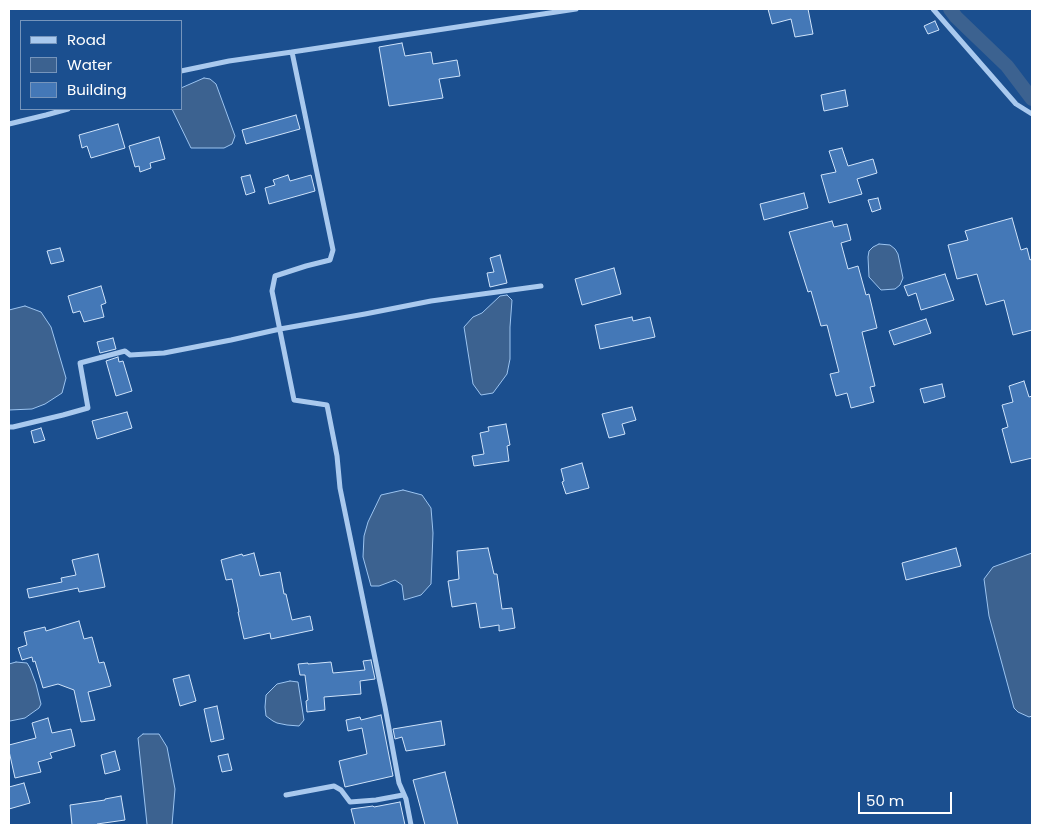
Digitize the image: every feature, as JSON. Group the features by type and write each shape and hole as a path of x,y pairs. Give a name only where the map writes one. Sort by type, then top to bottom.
{"street":[{"path":"182,71 229,61 576,9"},
{"path":"933,9 1016,104 1032,114"},
{"path":"292,52 333,250 330,260 275,276 272,291 294,400 327,405 337,456 340,488 384,698 399,783 406,799 411,825"},
{"path":"9,124 64,110"},
{"path":"10,428 88,408 80,364 125,351 130,355 164,353 432,301 541,286"},
{"path":"286,795 334,786 341,790 350,802 403,795"}],"water":[{"path":"204,78 210,79 216,84 235,136 232,144 224,148 191,148 172,110 182,110 182,88"},
{"path":"879,244 890,245 898,254 903,278 900,285 895,289 881,290 869,277 869,251"},
{"path":"507,295 512,300 510,359 507,374 493,393 481,395 473,384 464,327 473,317 482,313 500,296"},
{"path":"25,306 41,312 51,327 66,378 62,393 45,404 32,409 9,410 9,310"},
{"path":"403,490 422,495 431,508 433,533 431,584 421,595 404,600 402,585 395,580 379,586 371,586 363,557 364,536 368,522 381,495"},
{"path":"1032,553 1032,716 1029,717 1014,708 989,616 984,579 993,567"},
{"path":"16,662 27,663 30,668 41,704 39,708 25,718 9,721 9,664"},
{"path":"290,681 298,682 304,720 299,726 277,723 266,716 266,695 277,684"},
{"path":"143,734 159,734 167,747 175,789 172,825 147,824 138,738"}],"building":[{"path":"768,9 808,9 813,34 795,37 791,19 772,24"},
{"path":"935,21 939,30 928,34 924,26"},
{"path":"402,43 405,56 431,52 433,64 457,60 460,76 439,79 443,98 389,106 379,47"},
{"path":"845,90 848,106 824,111 821,95"},
{"path":"296,115 300,129 246,144 242,130"},
{"path":"118,124 125,148 91,158 87,146 82,148 79,135"},
{"path":"159,137 165,159 150,163 151,168 140,172 139,166 135,167 129,146"},
{"path":"842,148 848,166 873,159 877,173 857,179 862,194 829,203 821,175 836,172 829,151"},
{"path":"250,175 255,192 246,195 241,177"},
{"path":"288,175 290,181 311,175 315,191 269,204 265,188 275,185 273,180"},
{"path":"804,193 808,208 764,220 760,204"},
{"path":"878,198 881,209 872,212 868,200"},
{"path":"1012,218 1021,250 1027,248 1030,260 1032,259 1032,330 1013,335 1004,300 986,305 977,274 957,279 948,245 968,240 965,231"},
{"path":"832,221 834,227 847,224 851,240 841,243 848,269 858,266 866,295 869,294 877,328 862,332 875,386 870,387 874,402 851,408 847,393 836,396 830,374 839,372 827,325 821,326 811,291 808,292 789,232"},
{"path":"60,248 64,261 51,264 47,251"},
{"path":"500,255 507,283 490,287 487,273 494,272 490,258"},
{"path":"614,268 621,294 582,305 575,279"},
{"path":"945,274 954,300 921,310 916,293 908,296 904,286"},
{"path":"101,286 106,303 101,305 104,317 84,322 80,311 73,313 68,296"},
{"path":"632,317 633,321 650,317 655,337 600,349 595,325"},
{"path":"926,319 931,333 894,345 889,331"},
{"path":"113,338 116,349 100,353 97,342"},
{"path":"118,357 119,362 123,361 132,391 116,396 106,361"},
{"path":"1024,381 1029,397 1032,396 1032,458 1011,463 1002,429 1008,427 1002,405 1013,402 1009,386"},
{"path":"942,384 945,397 924,403 920,389"},
{"path":"632,407 636,420 622,424 625,434 609,438 602,414"},
{"path":"127,412 132,428 97,439 92,421"},
{"path":"506,424 510,445 507,446 509,461 474,466 472,456 484,454 480,433 489,431 488,427"},
{"path":"41,428 45,440 34,443 31,431"},
{"path":"582,463 589,488 566,494 562,482 564,481 561,469"},
{"path":"488,548 494,574 497,574 502,609 512,608 515,628 499,631 499,625 480,628 476,603 452,607 448,581 459,579 457,551"},
{"path":"956,548 961,566 906,580 902,563"},
{"path":"254,553 260,576 280,572 292,620 310,616 313,630 271,639 270,633 244,639 232,579 226,580 221,560 242,554 243,556"},
{"path":"98,554 105,587 79,592 78,588 29,598 27,589 62,582 61,578 76,575 72,560"},
{"path":"79,621 84,639 92,637 99,663 104,662 111,686 88,692 95,720 81,722 74,690 58,684 43,688 35,661 33,662 32,657 22,660 18,648 27,645 24,632 45,627 46,631"},
{"path":"371,660 375,679 360,681 361,694 324,697 325,710 307,712 306,701 308,700 305,675 300,675 298,664 331,662 333,673 365,670 363,661"},
{"path":"189,675 196,701 180,706 173,679"},
{"path":"217,706 224,739 211,742 204,709"},
{"path":"381,715 393,776 345,787 339,761 367,754 362,728 348,731 346,720 360,717 361,720"},
{"path":"48,718 52,733 71,729 75,746 50,753 52,758 38,762 41,772 15,778 9,745 36,738 32,723"},
{"path":"441,721 445,745 406,751 402,737 395,739 393,729"},
{"path":"115,751 120,770 105,774 101,755"},
{"path":"228,754 232,770 222,772 218,756"},
{"path":"445,772 458,825 425,825 413,780"},
{"path":"24,783 30,803 9,809 9,787"},
{"path":"121,796 125,820 97,825 72,825 70,805"},
{"path":"400,802 405,825 355,825 351,809"}],"waterway":[{"path":"950,9 1007,66 1032,99"}]}
